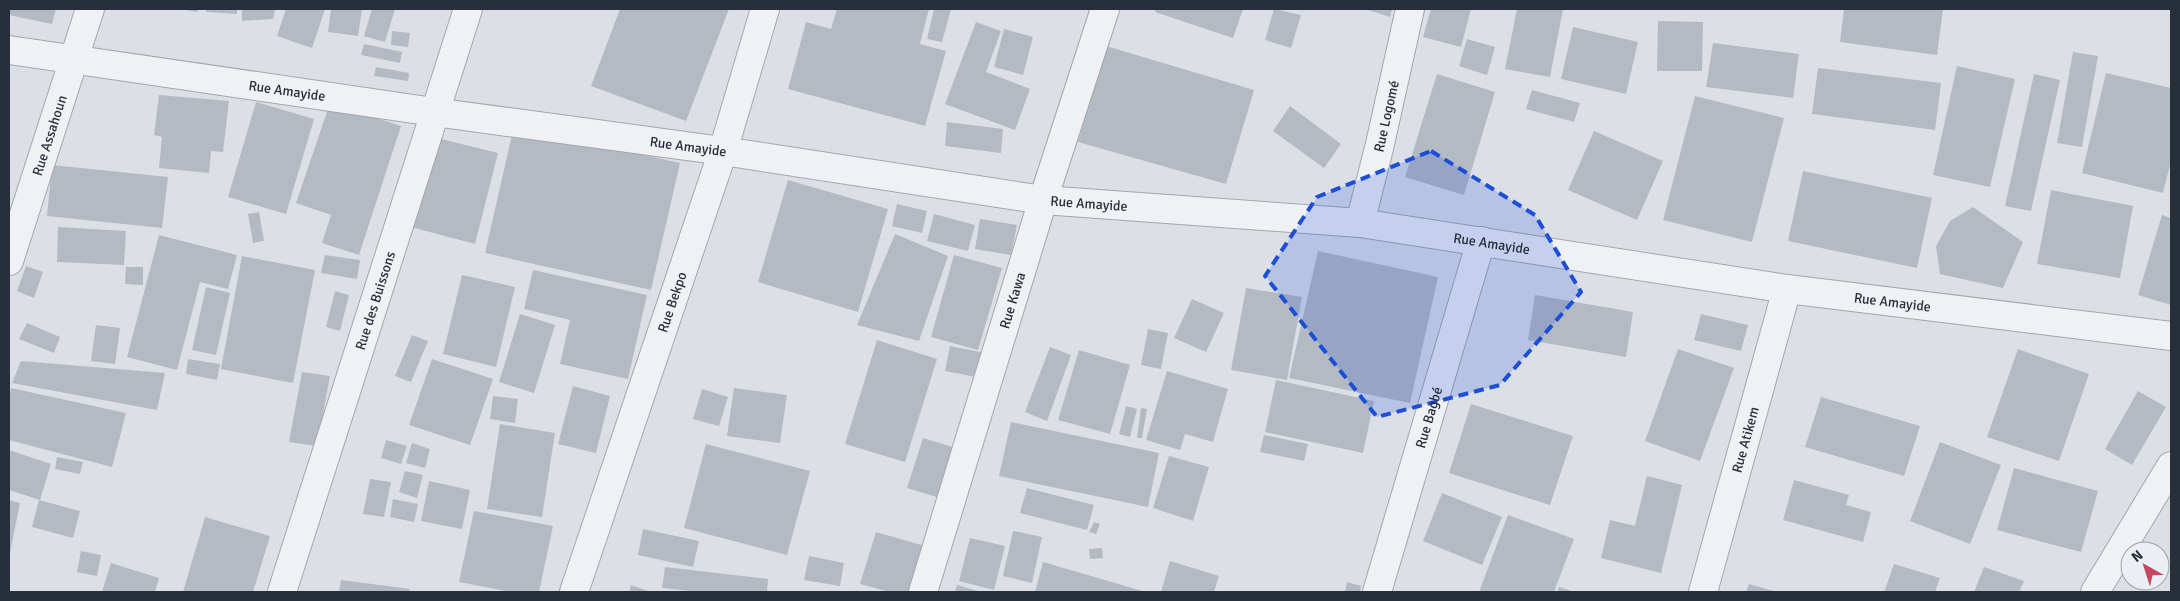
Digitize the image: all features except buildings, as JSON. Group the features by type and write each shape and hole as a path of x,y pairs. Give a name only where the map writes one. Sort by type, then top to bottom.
{"street":[{"name":"Rue Assahoun","path":"9,262 90,9"},
{"name":"Rue des Buissons","path":"282,592 468,9"},
{"name":"Rue Bekpo","path":"574,592 723,151 765,9"},
{"name":"Rue Kawa","path":"923,592 1105,9"},
{"name":"Rue Logomé","path":"1360,223 1380,144 1410,9"},
{"name":"Rue Amayide","path":"9,50 434,112 723,151 1044,200 1360,223 1786,289 2171,336"},
{"name":"Rue Bagbé","path":"1377,592 1481,241"},
{"name":"Rue Atikem","path":"1703,592 1786,289"},
{"path":"2095,592 2171,466"}],"highlighted area":[{"path":"1431,151 1535,215 1581,292 1500,385 1377,417 1265,276 1317,197"}]}
